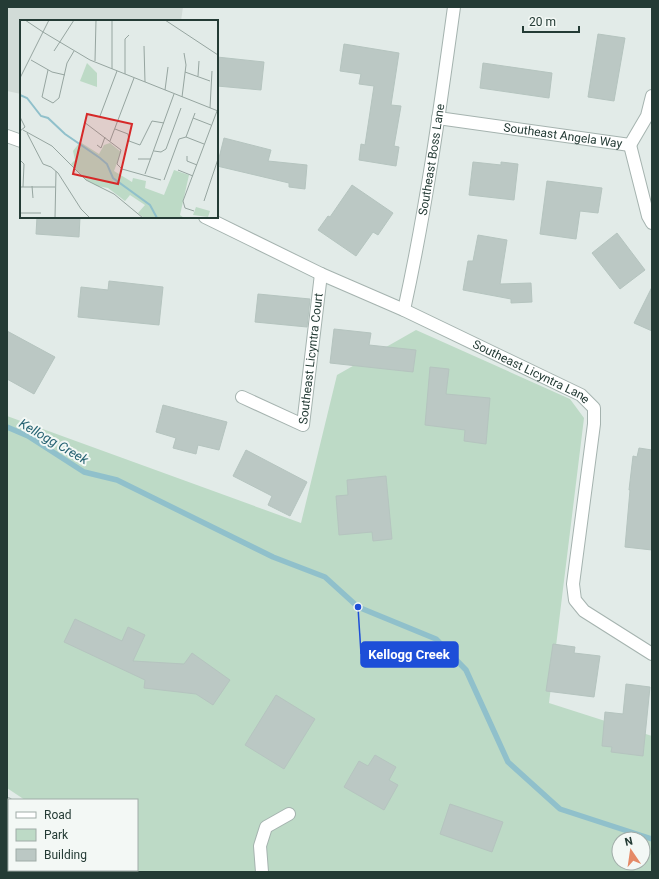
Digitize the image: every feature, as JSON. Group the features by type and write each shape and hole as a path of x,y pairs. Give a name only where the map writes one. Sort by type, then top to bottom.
{"street":[{"name":"Southeast Boss Lane","path":"404,310 417,249 454,7"},
{"path":"630,145 647,116 652,96"},
{"name":"Southeast Angela Way","path":"438,118 630,145 648,216 652,223"},
{"path":"7,136 20,141"},
{"name":"Southeast Licyntra Lane","path":"207,218 321,274 404,310 581,395 594,408 594,424 574,584 575,600 584,611 652,654"},
{"name":"Southeast Licyntra Court","path":"242,398 303,425 321,274"},
{"path":"262,872 260,846 266,827 289,814"}],"shaded area":[{"path":"7,7 183,7 181,20 20,20 20,94 7,91"}],"green space":[{"path":"416,330 570,399 584,418 549,703 652,736 652,872 137,872 136,871 138,871 138,799 24,799 7,788 7,416 301,523 337,375"}],"building":[{"path":"598,34 625,38 614,101 588,97"},
{"path":"344,44 399,53 391,105 401,106 394,146 399,147 396,166 359,160 361,144 365,145 374,86 359,84 361,74 340,71"},
{"path":"218,57 264,62 261,90 218,86"},
{"path":"483,63 552,73 549,98 480,88"},
{"path":"224,138 271,150 268,161 307,165 305,189 289,187 289,183 218,166"},
{"path":"473,162 501,165 501,162 518,164 514,200 469,195"},
{"path":"547,181 602,188 598,213 580,211 576,239 540,234"},
{"path":"352,185 393,213 378,235 373,232 356,256 318,230 328,216 330,217"},
{"path":"37,218 80,218 79,237 36,234"},
{"path":"617,233 645,270 620,289 592,253"},
{"path":"478,235 507,240 500,284 531,283 532,302 511,303 511,299 463,290 468,261 473,261"},
{"path":"109,281 163,287 159,325 78,317 81,287 108,290"},
{"path":"652,287 652,331 634,323"},
{"path":"258,294 310,299 307,327 255,322"},
{"path":"334,329 371,333 369,345 416,350 413,372 330,363"},
{"path":"7,331 55,357 34,394 7,379"},
{"path":"430,367 449,369 446,394 490,398 486,444 464,441 465,430 425,425"},
{"path":"163,405 227,422 219,450 198,445 196,454 173,448 176,438 156,432"},
{"path":"639,448 652,450 652,550 625,547 633,456 637,457"},
{"path":"246,450 307,482 290,516 268,505 272,496 233,476"},
{"path":"386,476 392,539 373,541 372,532 339,535 336,496 348,495 347,480"},
{"path":"75,619 122,641 128,627 145,635 133,661 184,664 192,653 230,680 213,705 196,694 144,688 145,680 64,642"},
{"path":"553,644 575,647 574,653 600,656 594,697 546,691"},
{"path":"626,684 650,687 643,756 611,752 612,747 602,746 605,712 623,714"},
{"path":"276,695 315,719 284,769 245,745"},
{"path":"375,755 396,767 389,780 398,785 384,810 344,787 359,761 368,766"},
{"path":"450,804 503,822 492,852 440,834"}],"waterway":[{"name":"Kellogg Creek","path":"7,427 28,436 84,472 117,480 273,557 325,577 358,607 436,639 466,670 508,762 560,809 652,839"}],"place":[{"name":"Kellogg Creek","path":"358,607"}]}
